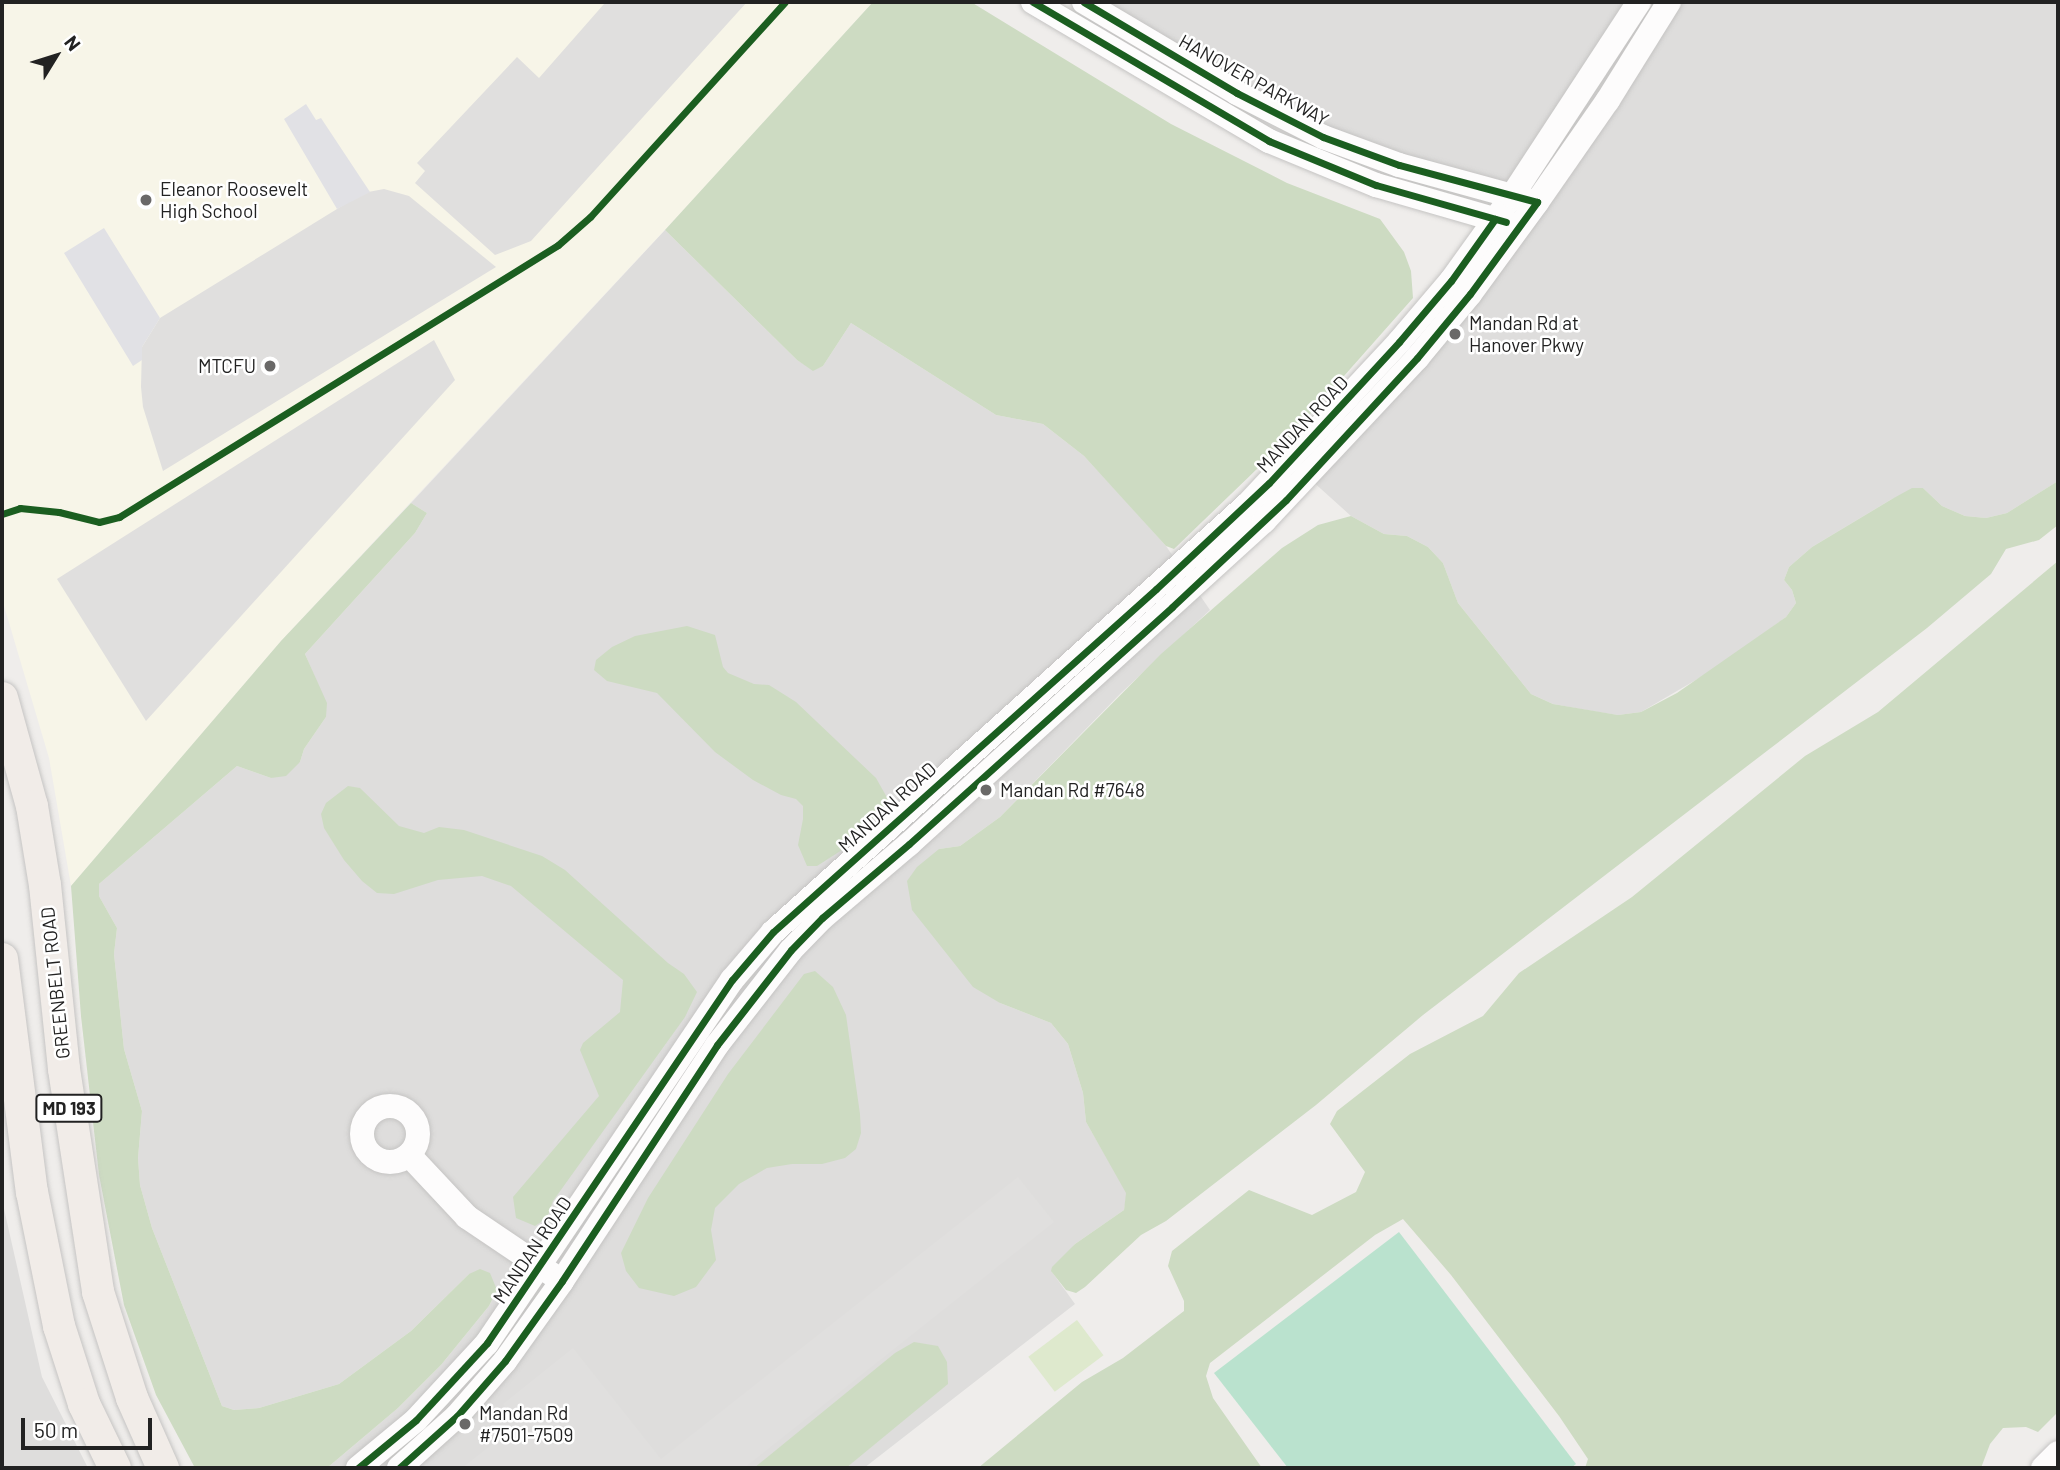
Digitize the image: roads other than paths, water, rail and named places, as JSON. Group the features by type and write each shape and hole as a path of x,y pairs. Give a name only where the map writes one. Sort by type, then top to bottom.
{"main road":[{"name":"GREENBELT ROAD","path":"2,698 32,806 45,885 64,1069 98,1292 132,1398 163,1468"},
{"name":"MD 193","path":"2,960 32,1192 54,1306 84,1404 115,1468"}],"street":[{"path":"1033,2 1269,141 1376,185 1520,226"},
{"name":"HANOVER PARKWAY","path":"1084,2 1237,93 1323,137 1399,165 1537,202"},
{"name":"MANDAN ROAD","path":"358,1468 416,1420 468,1366 540,1267 733,980 773,932 1128,614 1269,483 1399,342 1451,281 1496,219 1639,2"},
{"name":"MANDAN ROAD","path":"399,1468 433,1440 487,1382 562,1281 717,1045 791,950 822,918 909,844 1172,607 1286,500 1418,358 1537,202 1608,100 1669,2"},
{"path":"409,1155 467,1217 562,1281"},
{"path":"2043,1468 2058,1453"}],"place":[{"name":"Eleanor Roosevelt High School","path":"146,200"},
{"name":"Mandan Rd at Hanover Pkwy","path":"1455,334"},
{"name":"MTCFU","path":"270,366"},
{"name":"Mandan Rd #7648","path":"986,790"},
{"name":"Mandan Rd #7501-7509","path":"465,1424"}]}
